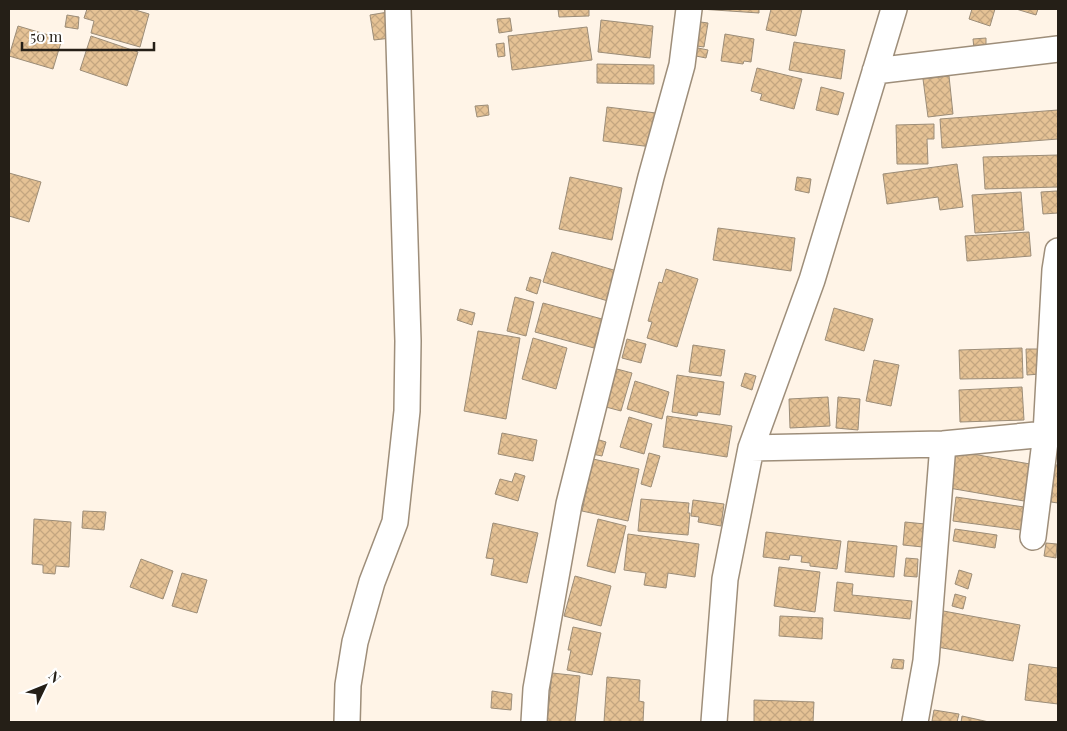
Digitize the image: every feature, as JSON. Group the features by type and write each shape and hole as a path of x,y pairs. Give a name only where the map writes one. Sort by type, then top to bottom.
{"street":[{"path":"346,722 348,685 355,642 372,582 394,522 407,411 408,341 398,9"},
{"path":"534,722 536,689 569,504 651,177 682,64 688,9"},
{"path":"714,722 724,580 751,448 812,280 894,9"},
{"path":"875,71 1058,49"},
{"path":"1033,537 1046,434 1055,270 1058,251"},
{"path":"751,448 942,444 1046,434"},
{"path":"915,722 926,661 942,444"}],"building":[{"path":"87,9 132,9 149,14 140,47 91,33 94,21 84,18"},
{"path":"558,9 589,9 589,16 559,17"},
{"path":"700,9 759,9 759,13"},
{"path":"771,9 802,9 796,36 766,30"},
{"path":"972,9 995,9 990,26 969,19"},
{"path":"1016,9 1038,9 1036,15"},
{"path":"388,12 391,38 374,40 370,15"},
{"path":"67,15 79,17 78,29 65,27"},
{"path":"510,18 512,31 499,33 497,19"},
{"path":"601,20 653,26 650,58 598,52"},
{"path":"693,21 708,23 704,47 690,45"},
{"path":"18,26 62,39 53,69 9,56"},
{"path":"587,27 592,60 512,70 508,36"},
{"path":"725,34 754,39 751,62 744,61 743,64 721,61"},
{"path":"91,36 138,52 127,86 80,70"},
{"path":"986,38 986,49 974,49 973,39"},
{"path":"794,42 845,50 841,79 789,70"},
{"path":"504,43 505,56 498,57 496,44"},
{"path":"693,47 708,50 706,58 691,55"},
{"path":"597,64 654,65 654,84 597,83"},
{"path":"757,68 802,79 794,109 760,100 762,94 751,91"},
{"path":"949,76 953,114 928,117 923,79"},
{"path":"821,87 844,93 838,115 816,110"},
{"path":"488,105 489,115 477,117 475,106"},
{"path":"607,107 656,113 652,147 603,141"},
{"path":"1058,110 1058,139 942,148 940,119"},
{"path":"934,124 934,139 927,139 928,164 897,164 896,125"},
{"path":"1058,155 1058,187 985,189 983,157"},
{"path":"957,164 963,207 940,210 938,197 887,204 883,174"},
{"path":"9,173 41,182 29,222 9,216"},
{"path":"570,177 622,188 612,240 559,229"},
{"path":"797,177 811,179 809,193 795,190"},
{"path":"1057,191 1058,213 1043,214 1041,192"},
{"path":"1021,192 1024,230 975,233 972,195"},
{"path":"718,228 795,238 791,271 713,260"},
{"path":"1029,232 1031,256 967,261 965,236"},
{"path":"552,252 617,271 608,301 543,282"},
{"path":"666,269 698,279 677,347 647,338 652,322 648,321 659,282 662,283"},
{"path":"530,277 541,280 537,294 526,290"},
{"path":"515,297 534,302 526,336 507,331"},
{"path":"543,303 602,319 594,348 535,332"},
{"path":"834,308 873,319 864,351 825,340"},
{"path":"460,309 475,313 472,325 457,320"},
{"path":"478,331 520,338 506,419 464,411"},
{"path":"533,338 567,348 556,389 522,379"},
{"path":"627,339 646,344 641,363 622,358"},
{"path":"693,345 725,350 721,376 689,372"},
{"path":"1022,348 1023,378 960,379 959,350"},
{"path":"1026,349 1040,349 1041,374 1027,375"},
{"path":"874,360 899,365 891,406 866,401"},
{"path":"617,369 632,373 621,411 606,407"},
{"path":"745,373 756,376 752,390 741,386"},
{"path":"677,375 724,382 720,415 698,412 697,416 672,412"},
{"path":"635,381 669,392 662,419 627,409"},
{"path":"1022,387 1024,420 960,422 959,390"},
{"path":"828,397 830,426 790,428 789,399"},
{"path":"838,397 860,399 858,430 836,428"},
{"path":"667,416 732,426 727,457 663,447"},
{"path":"629,417 652,424 644,454 620,447"},
{"path":"502,433 537,440 533,461 498,454"},
{"path":"596,439 606,442 602,456 592,454"},
{"path":"955,451 1030,464 1024,501 949,488"},
{"path":"649,453 660,456 651,487 641,484"},
{"path":"593,459 639,469 628,521 582,511"},
{"path":"1055,465 1058,465 1058,503 1051,502"},
{"path":"515,473 525,476 518,501 495,494 500,479 512,482"},
{"path":"956,497 1024,507 1021,530 953,521"},
{"path":"641,499 689,503 688,535 638,531"},
{"path":"693,500 724,504 721,526 698,522 699,517 691,516"},
{"path":"83,511 106,512 104,530 82,528"},
{"path":"34,519 71,522 69,567 56,566 55,574 43,573 43,565 32,564"},
{"path":"598,519 626,526 615,573 587,566"},
{"path":"905,522 925,524 923,547 903,545"},
{"path":"493,523 538,533 527,583 491,575 494,559 486,558"},
{"path":"955,529 997,535 995,548 953,541"},
{"path":"766,532 841,541 837,569 810,566 810,563 801,562 802,556 790,555 789,560 763,557"},
{"path":"628,534 699,544 695,577 668,573 666,588 644,585 646,573 624,570"},
{"path":"848,541 897,546 894,577 845,572"},
{"path":"1046,543 1057,544 1056,558 1044,556"},
{"path":"906,558 918,559 917,577 904,576"},
{"path":"141,559 173,571 163,599 130,587"},
{"path":"779,567 820,572 815,612 774,606"},
{"path":"959,570 972,574 968,589 955,584"},
{"path":"182,573 207,580 197,613 172,606"},
{"path":"575,576 611,586 601,626 564,616"},
{"path":"837,582 853,584 852,595 912,601 910,619 834,611"},
{"path":"955,594 966,597 963,609 952,606"},
{"path":"938,610 1020,625 1013,661 932,646"},
{"path":"780,616 823,618 822,639 779,636"},
{"path":"573,627 601,633 592,675 567,670 571,650 568,650"},
{"path":"893,659 904,660 903,669 891,668"},
{"path":"1029,664 1058,668 1058,704 1025,700"},
{"path":"552,673 580,676 575,722 547,722"},
{"path":"607,677 640,680 639,701 644,702 643,722 604,722"},
{"path":"492,691 512,694 511,710 491,708"},
{"path":"754,700 814,702 813,722 754,722"},
{"path":"934,710 959,714 957,722 932,721"},
{"path":"962,716 989,722 961,722"}]}
